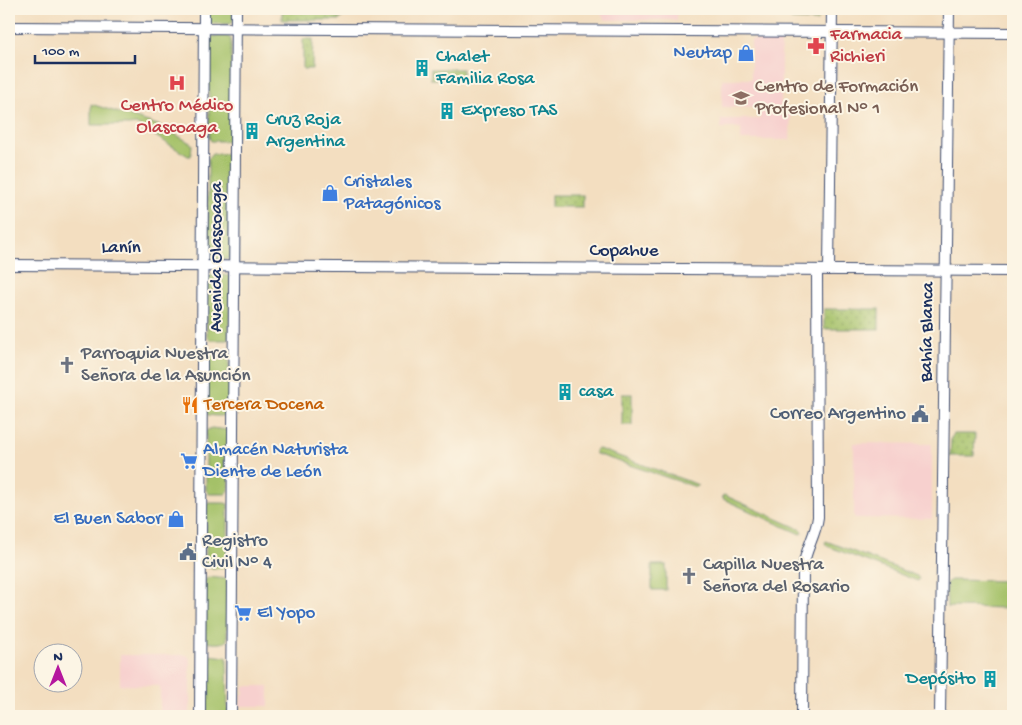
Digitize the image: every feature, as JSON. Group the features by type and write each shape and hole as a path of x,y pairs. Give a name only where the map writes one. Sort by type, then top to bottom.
{"street":[{"name":"Avenida Olascoaga","path":"200,716 204,9"},
{"name":"Avenida Olascoaga","path":"231,716 236,9"},
{"path":"829,270 832,9"},
{"name":"Bahía Blanca","path":"940,716 949,9"},
{"path":"9,27 1013,32"},
{"name":"Lanín","path":"9,265 234,266"},
{"name":"Copahue","path":"234,266 1013,271"},
{"path":"802,716 803,568 818,515 817,270"}],"shaded area":[{"path":"601,9 677,9 677,20 606,20 601,15"},
{"path":"751,40 781,41 781,109 791,109 790,140 741,140 741,128 721,128 721,119 760,119 760,108 722,107 722,79 751,79"},
{"path":"854,443 932,444 932,519 854,518"},
{"path":"120,655 187,655 190,659 190,715 160,716 160,686 120,685"},
{"path":"244,686 269,686 269,706 240,706 242,694 244,694"}],"green space":[{"path":"208,9 233,9 233,21 231,24 210,24"},
{"path":"282,9 343,9 343,16 340,20 282,20"},
{"path":"791,9 822,9 822,16 817,21 791,20"},
{"path":"213,36 227,36 231,39 231,137 229,141 211,141 209,137 209,40"},
{"path":"303,39 313,39 312,69 303,69"},
{"path":"431,69 462,69 462,79 431,79"},
{"path":"91,104 161,126 192,144 191,156 188,156 136,124 91,125"},
{"path":"212,154 226,154 231,157 230,255 228,259 210,260 208,255 208,159"},
{"path":"551,195 583,195 583,207 551,207"},
{"path":"212,274 230,276 229,338 227,340 210,340 207,335 207,281 208,277"},
{"path":"824,309 879,309 879,329 824,329"},
{"path":"208,351 229,351 229,414 224,416 208,415 206,412 207,356"},
{"path":"622,394 632,394 632,425 622,425"},
{"path":"211,428 229,430 229,490 226,494 209,494 206,490 206,431"},
{"path":"954,434 975,434 974,456 950,456 951,438"},
{"path":"599,449 698,486 696,487 596,454 595,450"},
{"path":"724,495 802,530 803,533 800,534 723,499 722,496"},
{"path":"208,503 228,504 228,566 223,568 206,566 206,505"},
{"path":"826,541 917,576 919,579 918,581 915,580 827,546"},
{"path":"652,565 666,565 666,590 652,590"},
{"path":"209,577 227,579 227,641 222,643 205,641 205,580"},
{"path":"951,580 1013,581 1013,608 947,607 946,583"},
{"path":"209,655 227,657 228,716 204,716 205,658"}],"place":[{"name":"Farmacia Richieri","path":"816,46"},
{"name":"Neutap","path":"746,53"},
{"name":"Chalet Familia Rosa","path":"422,68"},
{"name":"Centro Médico Olascoaga","path":"177,83"},
{"name":"Centro de Formación Profesional N° 1","path":"741,98"},
{"name":"Expreso TAS","path":"447,111"},
{"name":"Cruz Roja Argentina","path":"252,131"},
{"name":"Cristales Patagónicos","path":"330,193"},
{"name":"Parroquia Nuestra Señora de la Asunción","path":"67,365"},
{"name":"casa","path":"565,392"},
{"name":"Tercera Docena","path":"190,405"},
{"name":"Correo Argentino","path":"920,414"},
{"name":"Almacén Naturista Diente de León","path":"189,461"},
{"name":"El Buen Sabor","path":"176,519"},
{"name":"Registro Civil N° 4","path":"188,552"},
{"name":"Capilla Nuestra Señora del Rosario","path":"689,576"},
{"name":"El Yopo","path":"243,613"},
{"name":"Depósito","path":"990,679"}]}
